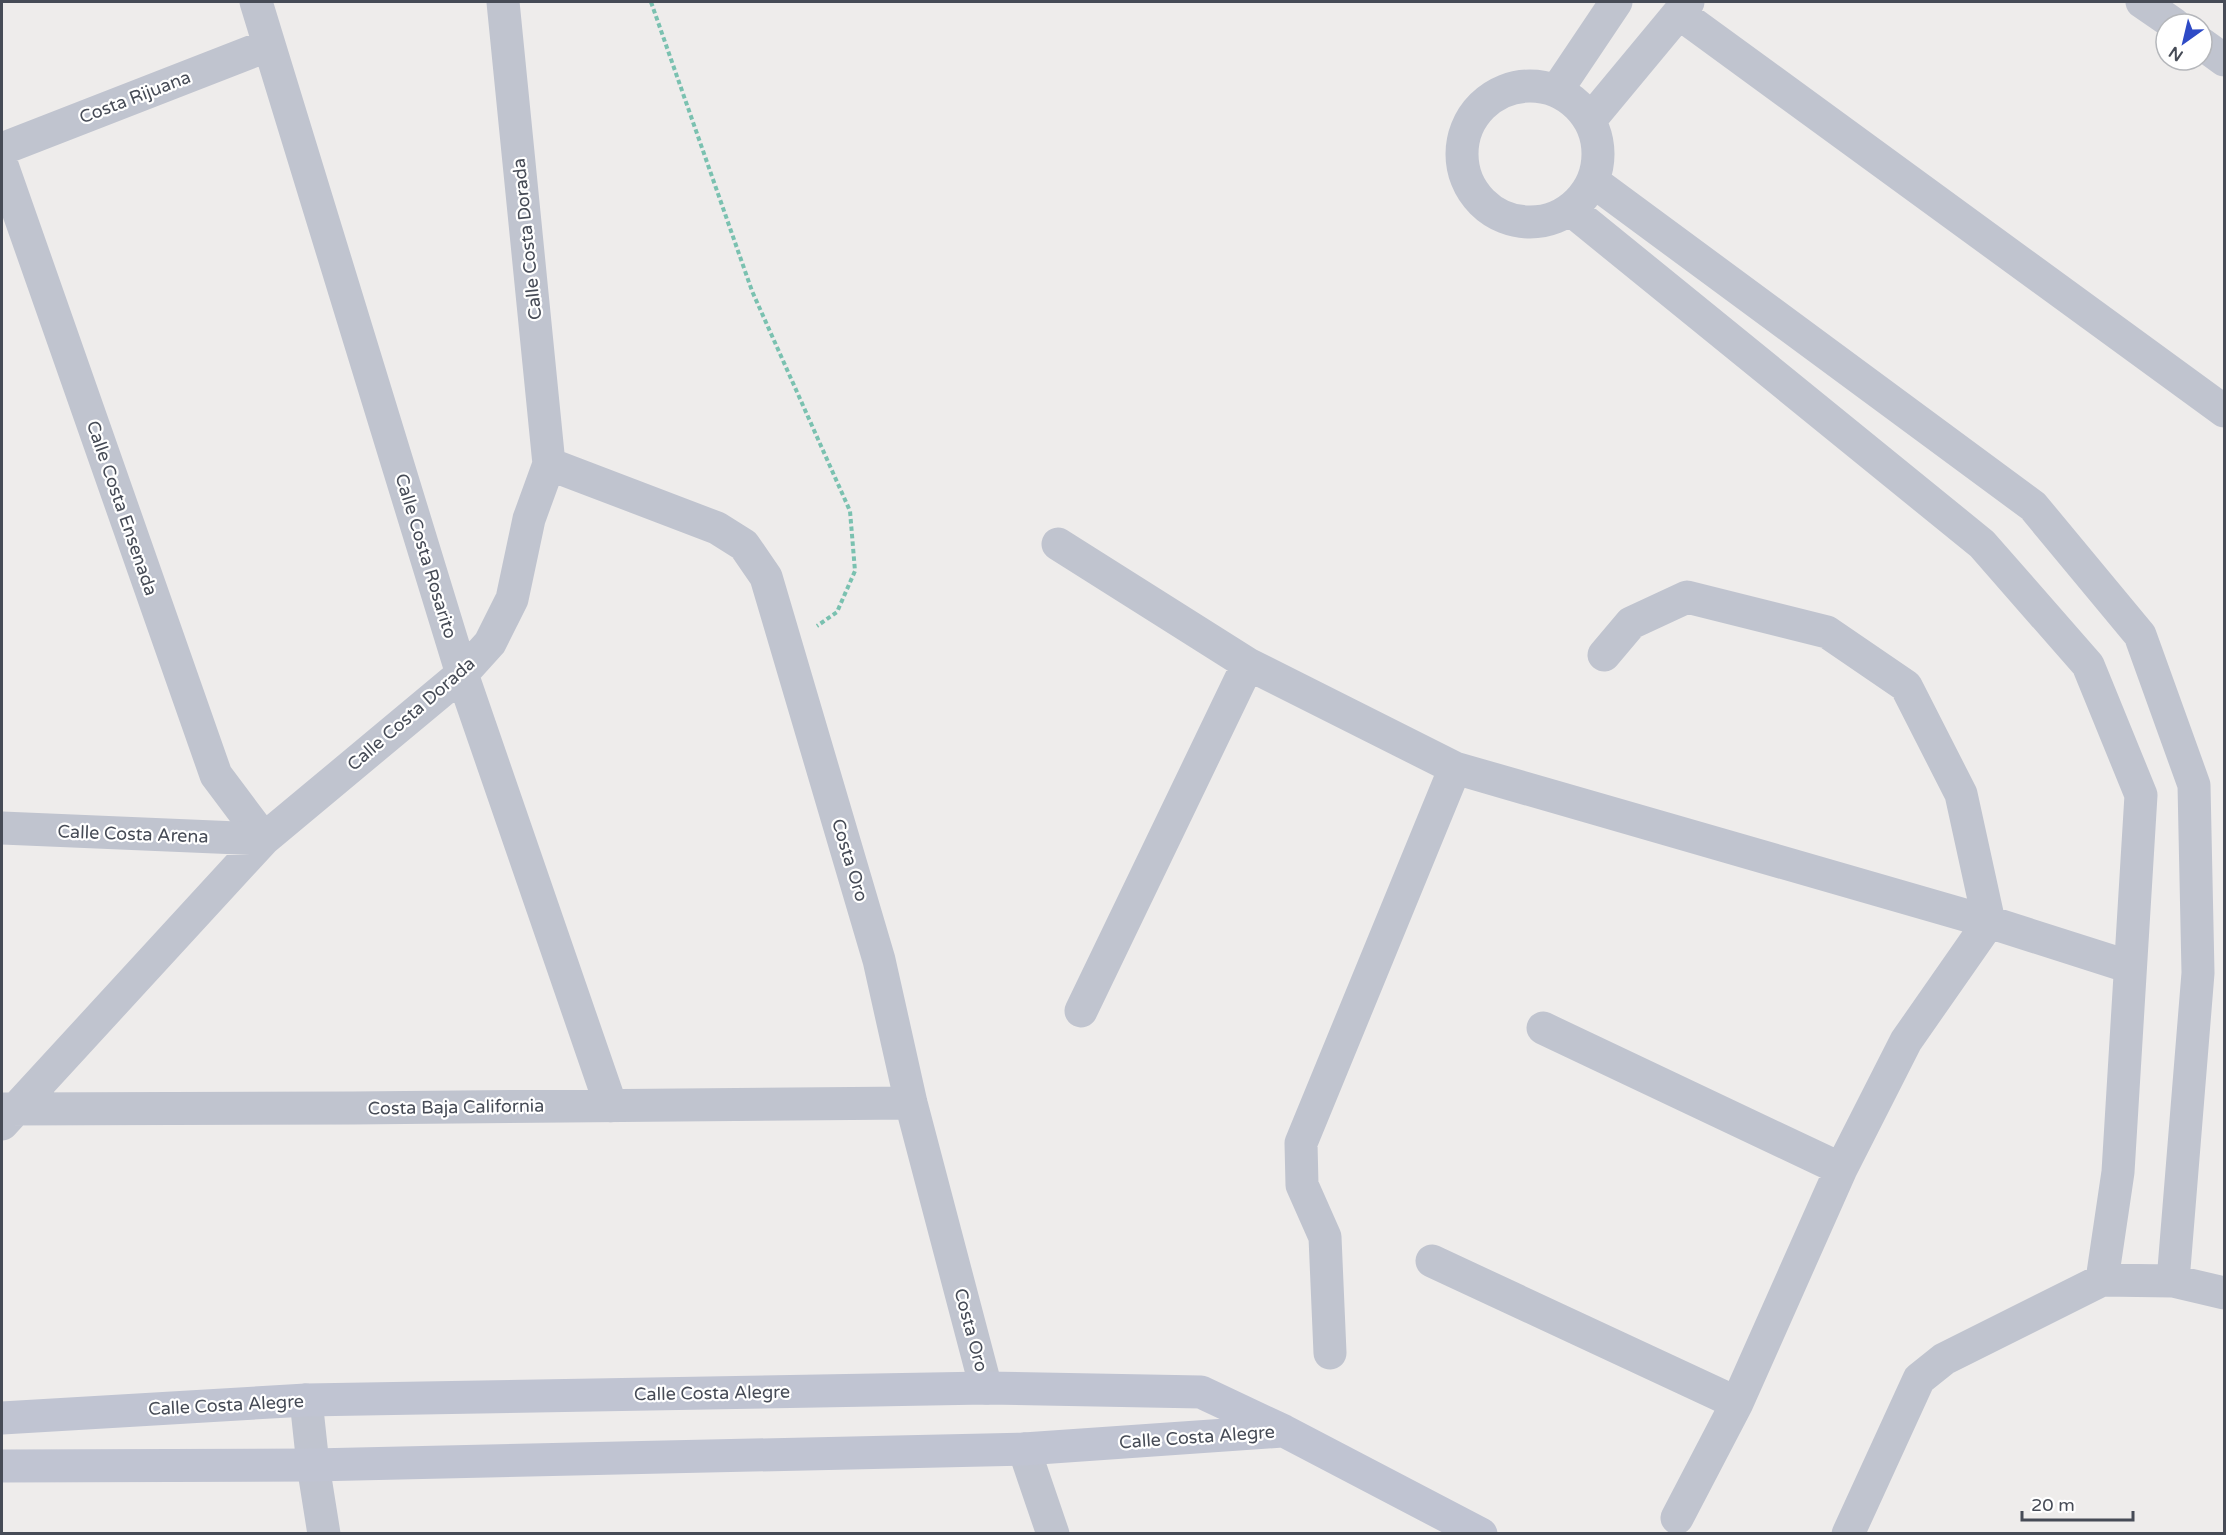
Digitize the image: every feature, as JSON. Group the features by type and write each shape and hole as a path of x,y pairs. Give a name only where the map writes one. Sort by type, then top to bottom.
{"main road":[{"name":"Calle Costa Alegre","path":"2,1418 306,1400 986,1388 1201,1392 1284,1431"},
{"name":"Calle Costa Alegre","path":"2,1467 316,1478 1024,1449 1284,1431"},
{"path":"1284,1431 1481,1533"}],"street":[{"name":"Calle Costa Rosarito","path":"256,2 462,674 611,1106"},
{"name":"Calle Costa Dorada","path":"7,1114 264,839 462,674 490,643 512,599 529,519 549,464 503,2"},
{"path":"1557,90 1616,2"},
{"path":"2142,2 2157,12"},
{"path":"1590,120 1684,8 2224,411"},
{"name":"Costa Rijuana","path":"2,149 269,45"},
{"path":"1521,85 1557,90 1590,120 1599,146 1594,182 1572,210 1538,224 1502,218 1474,195 1461,162 1466,126 1488,98 1521,85"},
{"name":"Calle Costa Ensenada","path":"2,165 216,775 264,839"},
{"path":"1594,182 2033,506 2140,635 2194,785 2211,979 2173,1281"},
{"path":"1572,210 1982,544 2088,665 2141,795 2118,1172 2102,1280"},
{"name":"Costa Oro","path":"549,464 717,528 744,545 766,577 879,960 911,1102 986,1388"},
{"path":"1058,544 1248,664 1455,768 1989,922 2130,967"},
{"path":"1604,655 1631,623 1687,597 1827,632 1906,686 1961,794 1989,922 1906,1041 1841,1169 1737,1403 1677,1518"},
{"path":"1081,1011 1248,664"},
{"path":"1330,1353 1325,1237 1302,1185 1301,1143 1455,768"},
{"name":"Calle Costa Arena","path":"2,828 264,839"},
{"path":"1543,1028 1841,1169"},
{"name":"Costa Baja California","path":"7,1114 911,1102"},
{"path":"1432,1261 1737,1403"},
{"path":"1848,1533 1919,1379 1944,1359 2102,1280 2173,1281 2224,1293"},
{"path":"306,1400 324,1533"},
{"path":"1024,1449 1053,1533"},
{"path":"316,1478 339,1533"}],"path":[{"path":"651,2 752,291 850,511 855,571 837,612 786,646"}]}
